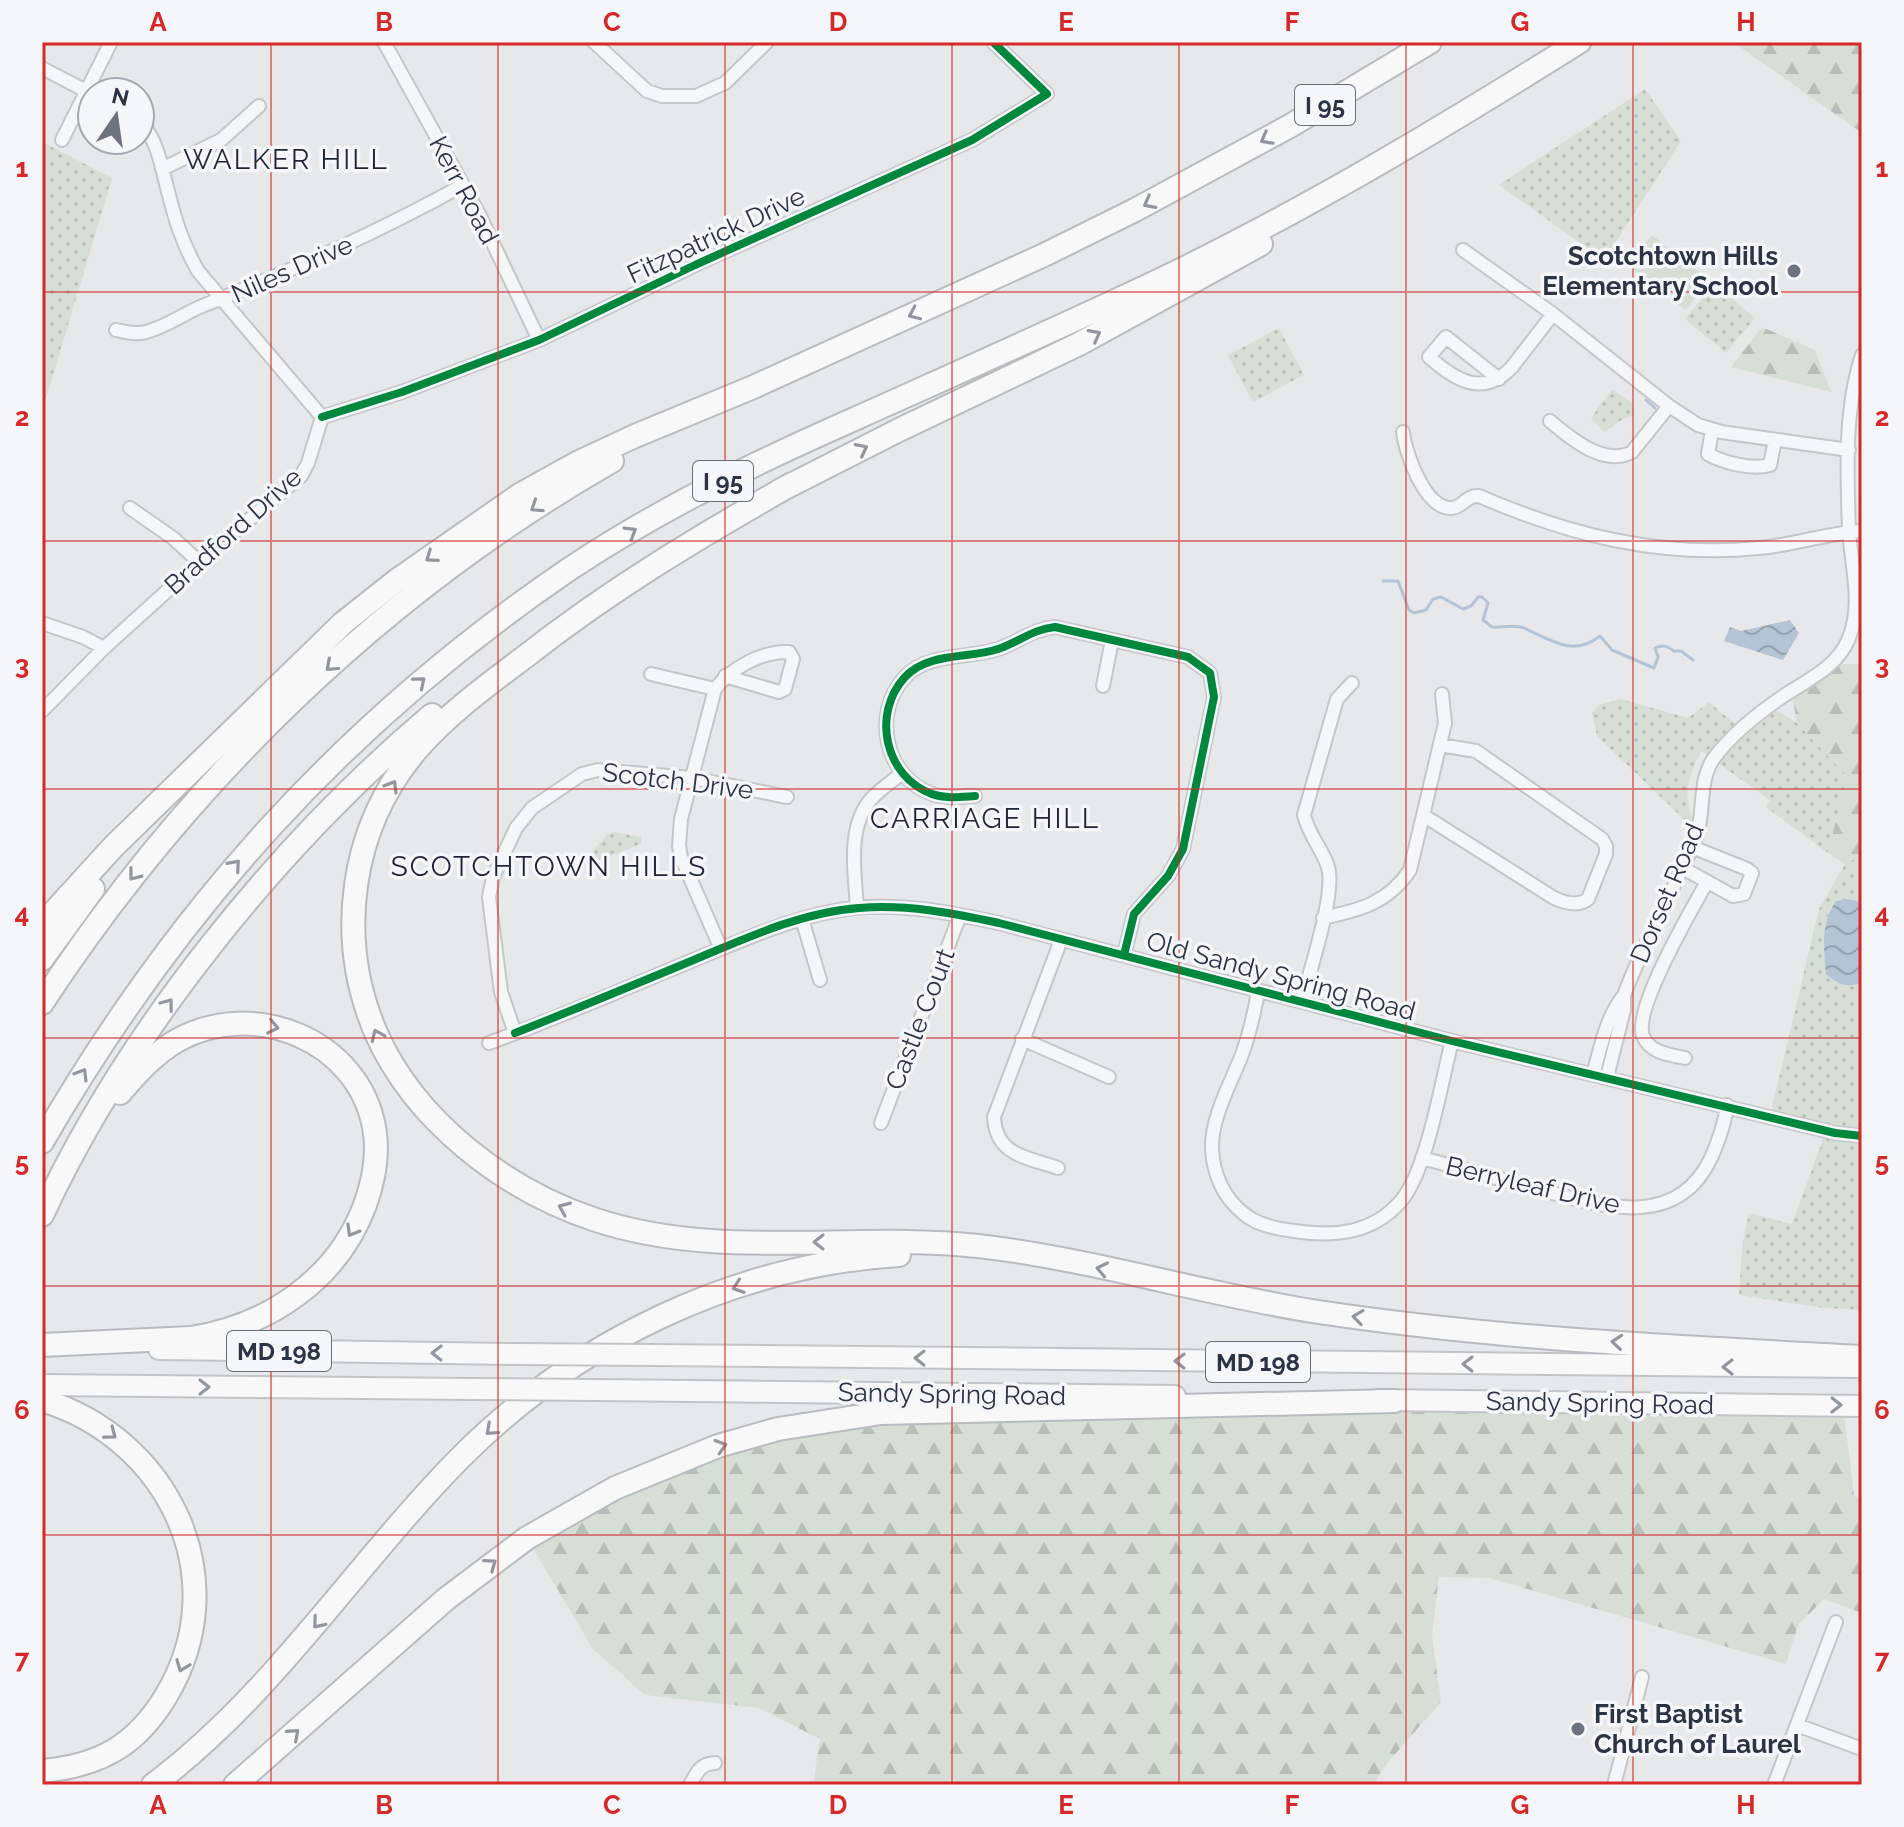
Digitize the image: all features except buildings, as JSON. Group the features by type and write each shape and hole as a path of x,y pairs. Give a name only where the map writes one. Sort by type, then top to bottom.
{"highway":[{"name":"I 95","path":"42,1003 113,901 208,786 260,732 354,644 459,561 530,511 662,432 1135,210 1290,126 1430,42"},
{"name":"I 95","path":"42,1142 133,996 181,930 266,829 401,698 451,655 516,607 572,568 710,487 1161,280 1316,200 1579,42"},
{"path":"42,1215 121,1069 248,900 335,805 423,723 536,633 655,556 792,484 1079,344 1181,290 1262,244 1397,154"},
{"path":"42,925 113,847 224,737 343,623 396,581 521,494 577,463 751,388"},
{"path":"792,484 716,527 597,602 445,721 401,771 372,823 356,879 353,907 355,959 369,1016 380,1043 408,1086 426,1109 463,1145 488,1165 544,1199 596,1220 673,1238 938,1243 1017,1252 1243,1299 1361,1318 1640,1344 1862,1357"},
{"path":"42,959 113,862 224,737"},
{"path":"42,1224 115,1099 157,1054 202,1030 227,1023 251,1023 293,1031 329,1052 358,1086 369,1108 376,1149 375,1172 365,1205 334,1260 300,1294 258,1319 215,1335 42,1346"},
{"path":"153,1785 214,1735 257,1693 459,1459 539,1390 608,1344 702,1299 779,1274 833,1263 938,1252 1018,1255 1064,1261"},
{"path":"42,1400 89,1418 117,1438 139,1458 162,1487 178,1516 187,1542 195,1600 186,1656 160,1707 141,1729 95,1762 42,1771"},
{"path":"235,1785 446,1599 527,1538 615,1488 718,1446 778,1429 881,1413 1394,1401"}],"main road":[{"name":"Sandy Spring Road","path":"42,1346 515,1354 1862,1367"},
{"name":"Sandy Spring Road","path":"42,1385 1862,1406"}],"street":[{"path":"96,76 111,42"},
{"name":"Kerr Road","path":"384,42 463,185 539,340"},
{"path":"594,42 647,91 662,96 696,96 725,83 767,42"},
{"name":"Fitzpatrick Drive","path":"322,417 402,392 539,340 695,265 972,140 1047,94 993,42"},
{"path":"42,68 76,86"},
{"path":"162,169 221,140 259,106"},
{"path":"62,140 76,116"},
{"path":"156,150 174,212 198,271 322,417"},
{"name":"Niles Drive","path":"116,330 144,333 358,240 463,185"},
{"path":"1463,250 1553,314 1691,421 1712,430 1849,450"},
{"path":"1499,379 1446,337 1429,357 1448,374 1463,381 1477,384 1499,379 1553,314"},
{"name":"Dorset Road","path":"1607,1077 1624,1010 1624,995 1692,847 1700,825 1706,777 1713,759 1754,718 1830,664 1846,644 1856,610 1856,531 1849,450 1851,400 1862,355"},
{"path":"1550,421 1576,442 1595,451 1623,456 1632,452 1669,406"},
{"name":"Bradford Drive","path":"42,711 104,648 301,476 322,417"},
{"path":"1712,430 1708,454 1718,460 1761,467 1770,465 1775,440"},
{"path":"1403,432 1409,460 1422,486 1448,508 1454,508 1475,495 1563,529 1678,551 1771,547 1856,531"},
{"path":"130,508 173,538 199,562"},
{"path":"42,623 104,648"},
{"path":"975,796 938,796 920,788 902,773 888,746 886,719 899,686 913,670 947,657 995,650 1046,628 1063,628 1188,657 1210,673 1214,688 1183,849 1168,876 1134,914 1124,955"},
{"path":"1103,686 1112,640"},
{"path":"721,949 685,867 679,846 681,819 715,689 725,676 738,667 768,655 789,652 793,659 785,689 779,692 725,676"},
{"path":"651,674 715,689"},
{"path":"1302,1002 1330,890 1329,868 1307,831 1304,815 1337,699 1352,683"},
{"path":"1323,918 1382,899 1398,887 1410,870 1445,723 1442,694"},
{"path":"1423,815 1554,898 1573,904 1583,904 1588,899 1606,854 1602,839 1476,751 1440,745"},
{"name":"Scotch Drive","path":"515,1033 501,992 488,905 493,877 520,821 532,808 586,772 613,771 692,778 787,797"},
{"path":"857,908 854,849 858,827 873,797 902,773"},
{"path":"1681,867 1728,894 1740,897 1751,882 1752,873 1747,869 1692,847"},
{"path":"1685,1058 1660,1052 1644,1038 1642,1025 1648,1001 1673,942 1707,882"},
{"name":"Old Sandy Spring Road","path":"489,1043 802,919 857,908 909,907 960,915 1452,1041 1835,1133 1862,1136"},
{"name":"Castle Court","path":"881,1123 960,915"},
{"path":"802,919 820,980"},
{"path":"1058,1168 1010,1152 999,1139 994,1117 1061,940"},
{"path":"1258,992 1248,1035 1218,1116 1212,1142 1213,1161 1218,1179 1235,1206 1248,1218 1275,1228 1324,1235 1346,1233 1369,1225 1395,1208 1412,1185 1422,1158 1452,1041"},
{"path":"1593,1074 1615,1006 1624,995 1648,1001"},
{"path":"1022,1039 1109,1077"},
{"name":"Berryleaf Drive","path":"1422,1158 1596,1204 1649,1207 1672,1199 1695,1184 1716,1146 1727,1105"},
{"path":"1774,1785 1836,1622"},
{"path":"1614,1785 1642,1677"},
{"path":"1797,1725 1862,1749"},
{"path":"690,1785 698,1769 715,1763"}],"green space":[{"path":"1733,42 1862,42 1862,133"},
{"path":"1645,89 1681,141 1604,260 1499,185"},
{"path":"42,142 112,178 42,412"},
{"path":"1652,235 1709,280 1686,310 1628,265"},
{"path":"1714,284 1755,318 1726,353 1685,319"},
{"path":"1762,327 1815,350 1831,392 1731,367"},
{"path":"1279,328 1304,375 1253,402 1228,355"},
{"path":"1612,389 1632,403 1635,415 1604,432 1591,418"},
{"path":"1830,664 1862,664 1862,855 1845,864 1828,853 1847,776 1797,723 1791,691"},
{"path":"1621,699 1688,718 1709,702 1741,729 1769,706 1797,723 1847,776 1828,853 1766,807 1770,800 1701,751 1691,774 1688,792 1698,833 1597,736 1592,713 1599,705"},
{"path":"613,832 641,837 641,844 583,867 582,863"},
{"path":"1862,855 1862,1310 1824,1308 1739,1295 1743,1241 1749,1213 1792,1224 1826,1131 1770,1116 1819,909 1845,864"},
{"path":"1843,1405 1854,1495 1862,1502 1862,1613 1824,1599 1798,1625 1786,1664 1490,1578 1439,1577 1432,1635 1441,1702 1383,1768 1374,1785 813,1785 820,1739 759,1708 645,1695 593,1649 527,1538 672,1463 881,1413"}],"water":[{"path":"1790,620 1799,633 1783,660 1724,641 1730,627 1741,631"},
{"path":"1848,899 1862,902 1862,982 1852,985 1839,983 1826,974 1824,955 1827,918 1836,901"}],"waterway":[{"path":"1646,400 1655,408"},
{"path":"1383,581 1398,581 1409,610 1414,613 1426,610 1433,599 1441,597 1463,609 1482,597 1488,603 1483,620 1492,627 1520,627 1571,646 1580,646 1600,636 1612,650 1654,668 1658,657 1655,648 1660,646 1681,651 1693,660"}],"cycle path":[{"path":"322,417 402,392 539,340 695,265 972,140 1047,94 993,42"},
{"path":"975,796 932,794 916,786 903,774 894,759 888,743 888,708 894,692 905,677 925,663 998,649 1039,630 1055,627 1188,657 1210,673 1214,697 1183,849 1168,876 1134,914 1124,955"},
{"path":"515,1033 797,920 838,910 912,908 999,923 1452,1041 1835,1133 1862,1136"}],"place":[{"name":"Scotchtown Hills Elementary School","path":"1794,271"},
{"name":"First Baptist Church of Laurel","path":"1578,1729"}],"district":[{"name":"WALKER HILL","path":"286,159"},
{"name":"CARRIAGE HILL","path":"985,818"},
{"name":"SCOTCHTOWN HILLS","path":"549,866"}]}
